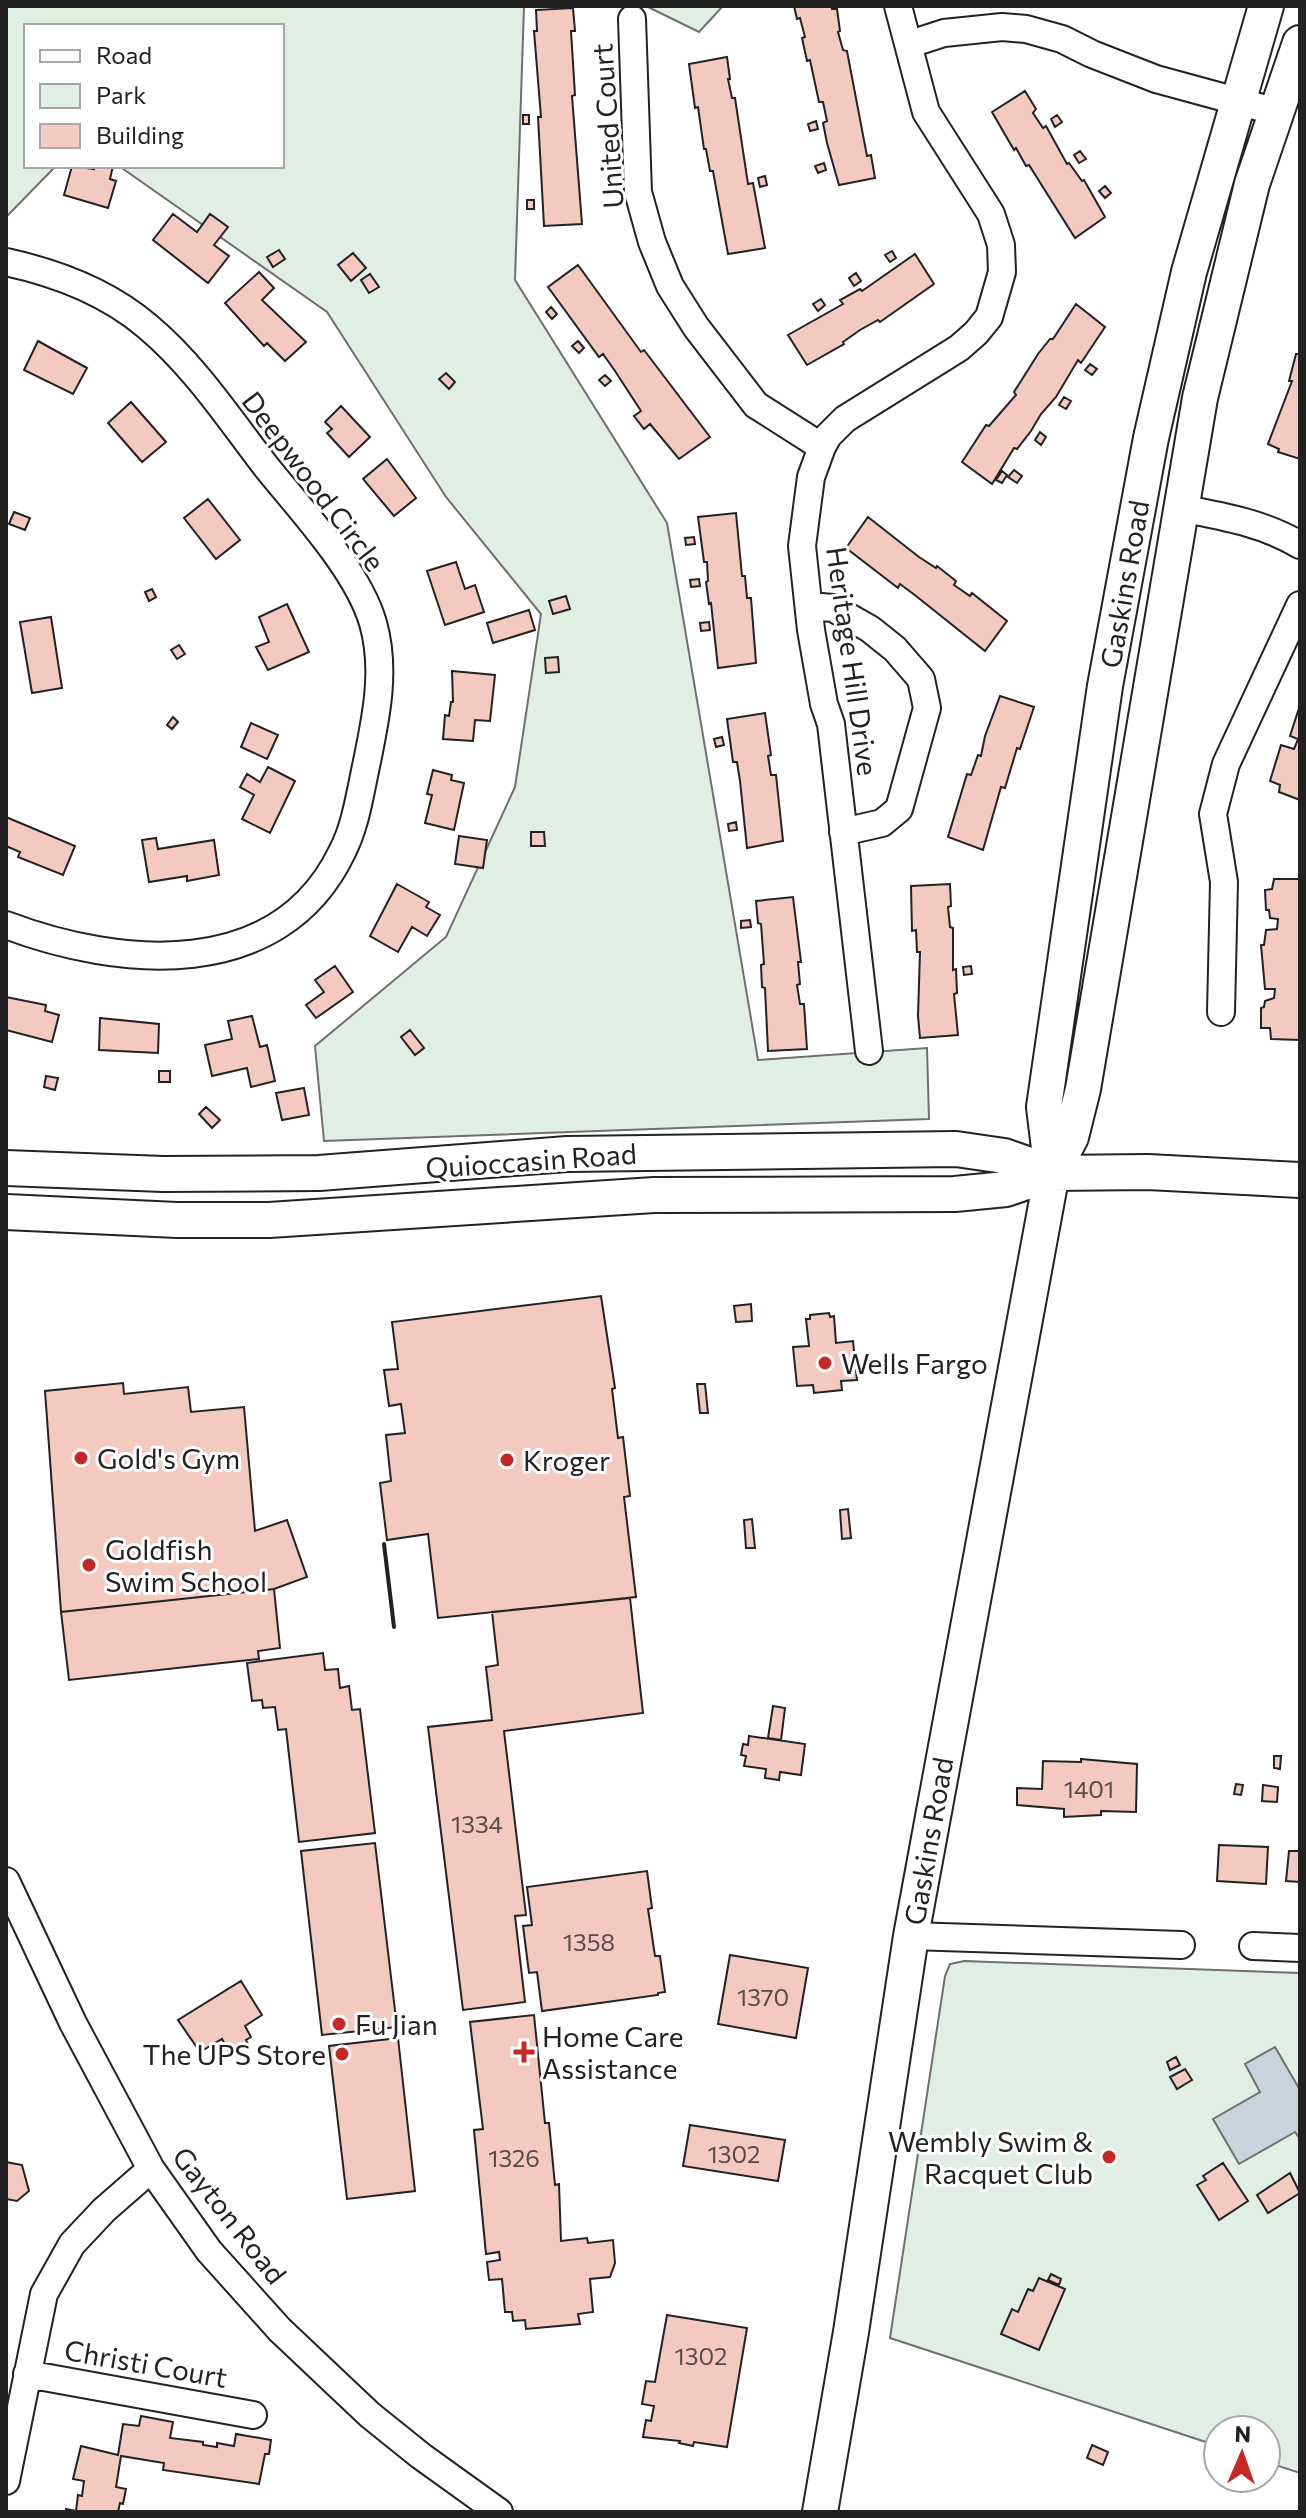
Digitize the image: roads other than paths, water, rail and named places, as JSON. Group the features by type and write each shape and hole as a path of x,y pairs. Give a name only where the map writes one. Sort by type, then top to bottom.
{"main road":[{"name":"Gaskins Road","path":"1052,1173 1044,1107 1105,686 1126,565 1189,272 1266,6"},
{"name":"Gaskins Road","path":"820,2512 851,2332 911,1936 1052,1173 1071,1137 1083,1089 1180,508 1220,307 1252,184 1300,43"},
{"name":"Quioccasin Road","path":"6,1168 163,1174 319,1173 567,1154 956,1149 1004,1156 1052,1173"},
{"name":"Quioccasin Road","path":"6,1212 177,1220 269,1220 654,1195 955,1194 1006,1189 1052,1173 1148,1172 1300,1180"}],"street":[{"name":"Heritage Hill Drive","path":"869,1051 831,724 824,704 802,546 811,477 828,436 845,419 959,348 989,317 1002,272 1001,245 991,214 926,112 898,6"},
{"name":"United Court","path":"632,19 638,192 652,242 670,286 696,327 756,405 822,447"},
{"path":"910,44 944,33 1002,27 1026,29 1062,39 1156,79 1277,112"},
{"name":"Deepwood Circle","path":"6,262 68,280 109,300 147,326 190,369 337,557 367,605 381,671 371,743 355,821 341,854 312,897 292,915 248,941 220,950 164,956 98,952 45,940 6,925"},
{"path":"1180,508 1236,519 1273,531 1300,545"},
{"path":"1221,1012 1224,882 1213,814 1226,764 1300,605"},
{"path":"809,606 833,608 870,629 895,649 921,679 927,708 899,809 882,823 843,832"},
{"name":"Gayton Road","path":"6,1881 73,2023 151,2169 209,2251 280,2330 370,2415 499,2512"},
{"path":"911,1936 1181,1945"},
{"path":"1253,1946 1300,1948"},
{"path":"6,2481 39,2310 57,2267 72,2244 104,2210 151,2169"},
{"name":"Christi Court","path":"27,2374 253,2415"}],"place":[{"name":"Wells Fargo","path":"825,1363"},
{"name":"Gold's Gym","path":"81,1458"},
{"name":"Kroger","path":"507,1460"},
{"name":"Goldfish Swim School","path":"89,1565"},
{"name":"Fu Jian","path":"339,2024"},
{"name":"Home Care Assistance","path":"524,2052"},
{"name":"The UPS Store","path":"342,2054"},
{"name":"Wembly Swim & Racquet Club","path":"1109,2157"}]}
